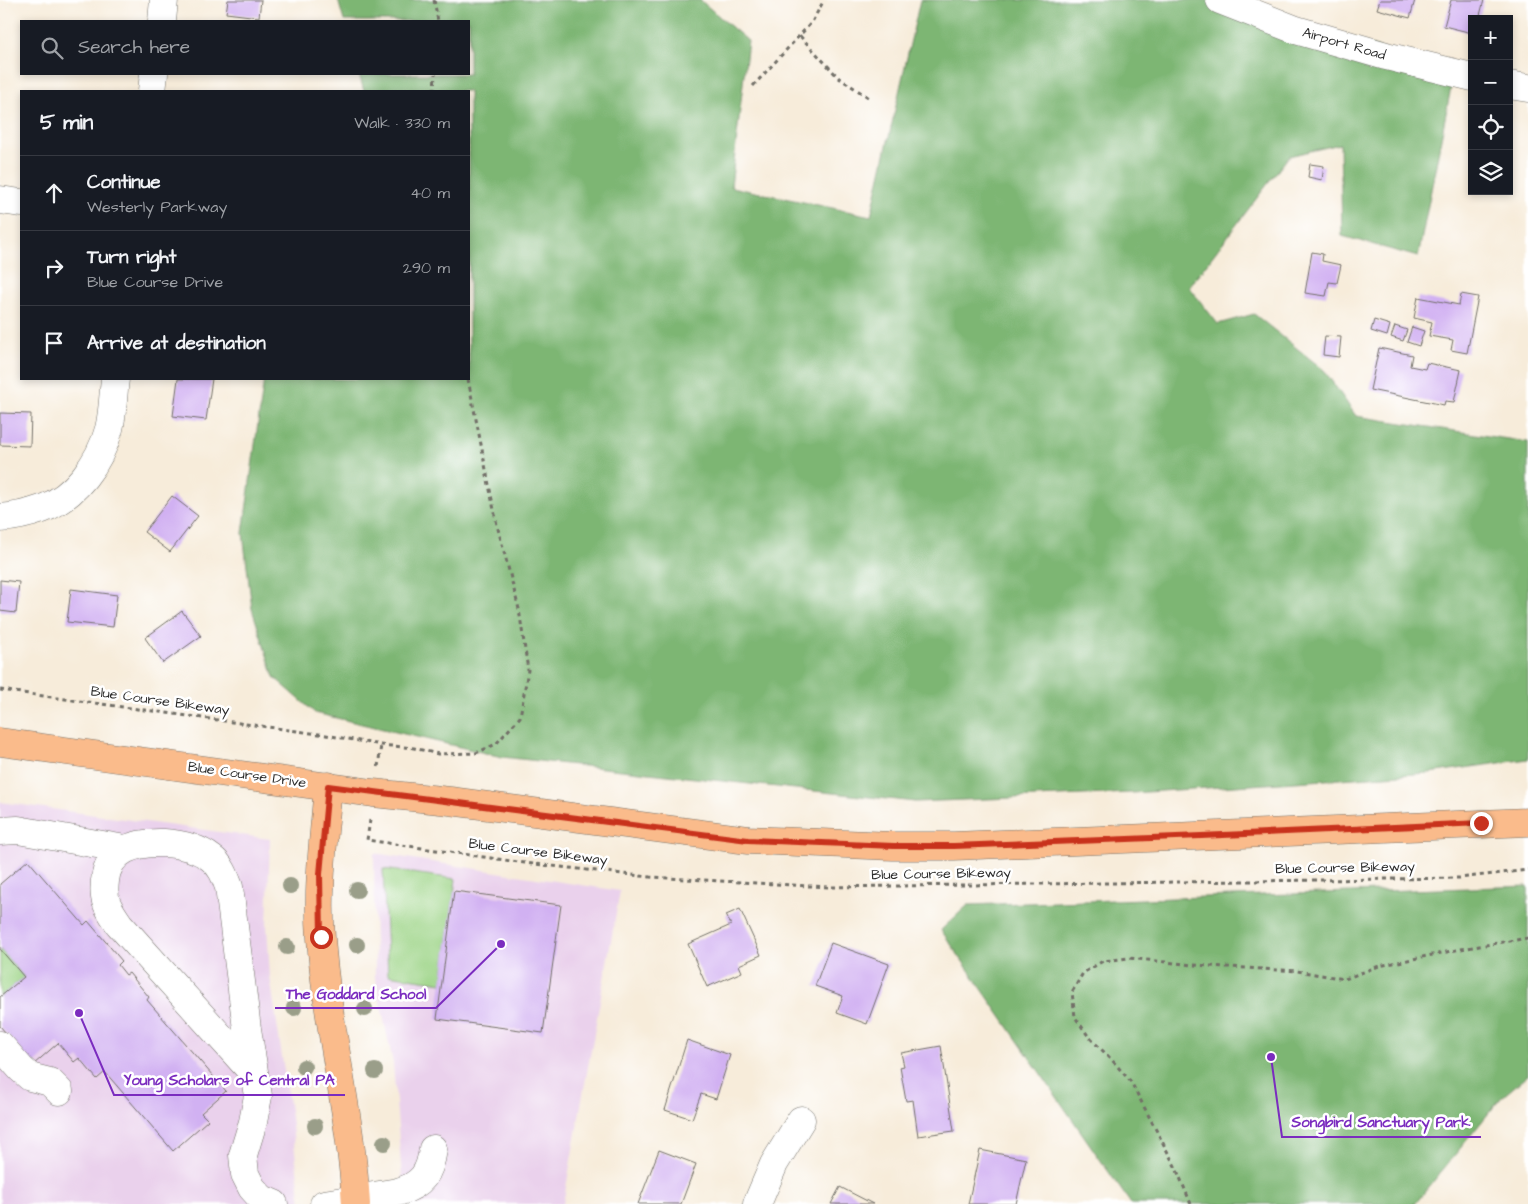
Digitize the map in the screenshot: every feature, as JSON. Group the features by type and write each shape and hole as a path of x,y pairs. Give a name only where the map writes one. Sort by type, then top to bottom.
{"main road":[{"name":"Blue Course Drive","path":"0,742 748,840 884,846 954,846 1528,822"},
{"path":"328,786 320,874 321,937 327,1002 349,1131 356,1201"},
{"name":"Blue Course Drive","path":"1481,823 1528,817"}],"street":[{"path":"162,20 164,0"},
{"name":"Airport Road","path":"1220,0 1296,30 1386,56 1468,76"},
{"path":"152,90 154,75"},
{"path":"1513,86 1528,88"},
{"path":"0,200 20,203"},
{"path":"0,518 20,516 43,509 61,499 90,469 102,449 110,427 115,380"},
{"path":"0,831 18,830 125,849"},
{"path":"254,1074 119,924 108,905 104,890 105,875 110,861 125,849 148,842 174,843 194,848 212,858 223,871 229,887 246,1029 258,1096 253,1122 243,1155 245,1174 252,1188 262,1199 274,1204"},
{"path":"0,1045 30,1077 50,1082 59,1091"},
{"path":"757,1204 774,1164 802,1120"},
{"path":"324,1204 356,1201 398,1192 416,1184 425,1175 432,1161 433,1149"}],"path":[{"path":"434,0 438,20"},
{"path":"753,86 812,22 824,0"},
{"path":"800,36 839,78 871,99"},
{"path":"434,90 435,75"},
{"name":"Blue Course Bikeway","path":"0,690 326,735 381,745 414,748 438,754 476,753 496,744 520,717 528,670 519,609 497,525 468,380"},
{"path":"378,770 381,745"},
{"name":"Blue Course Bikeway","path":"368,828 367,840 525,863 650,877 828,887 1449,878 1528,870"},
{"path":"1191,1204 1176,1168 1131,1082 1089,1038 1075,1017 1072,992 1083,973 1103,962 1129,958 1193,965 1297,970 1345,979 1379,966 1461,949 1528,938"}],"shaded area":[{"path":"0,802 270,839 267,925 270,977 291,1117 301,1204 0,1204"},
{"path":"374,853 620,891 563,1204 404,1204 393,1063 375,977"}],"green space":[{"path":"338,0 700,0 748,41 731,187 871,216 920,0 1228,0 1454,72 1418,257 1342,236 1340,144 1289,156 1189,287 1218,324 1254,314 1324,370 1356,416 1528,442 1528,759 1429,773 1132,793 915,802 502,757 315,713 274,677 252,609 243,533 264,380 470,380 470,90 364,90 359,75 470,75 470,20 344,20"},
{"path":"383,869 456,879 442,983 388,975"},
{"path":"1528,886 1528,1075 1501,1098 1415,1204 1131,1204 941,930 968,905"},
{"path":"0,949 24,977 0,997"}],"building":[{"path":"228,0 261,0 259,17 226,13"},
{"path":"1380,0 1415,0 1410,18 1377,9"},
{"path":"1451,0 1484,0 1480,15 1468,15 1468,32 1444,26"},
{"path":"1310,164 1324,166 1322,180 1308,177"},
{"path":"1312,252 1323,254 1322,261 1341,265 1337,283 1329,282 1326,296 1305,293"},
{"path":"1461,294 1478,297 1467,353 1451,350 1453,340 1429,336 1432,322 1414,318 1418,297 1459,305"},
{"path":"1374,320 1390,325 1387,336 1371,331"},
{"path":"1395,326 1407,330 1403,341 1391,337"},
{"path":"1412,327 1424,331 1419,346 1407,342"},
{"path":"1325,336 1341,337 1339,357 1323,355"},
{"path":"1379,348 1412,355 1410,366 1425,369 1427,363 1461,370 1454,402 1445,401 1444,405 1370,390"},
{"path":"178,380 212,380 206,420 173,416"},
{"path":"0,413 31,414 30,446 0,445"},
{"path":"172,496 198,516 170,552 144,532"},
{"path":"0,580 19,582 16,613 0,611"},
{"path":"71,589 117,595 113,627 67,622"},
{"path":"182,611 201,636 163,663 145,638"},
{"path":"28,860 84,925 88,921 122,961 118,965 126,975 129,973 149,997 147,1000 226,1091 201,1113 208,1120 173,1151 105,1072 97,1079 79,1058 74,1062 58,1043 33,1065 0,1026 0,997 24,977 0,949 0,884"},
{"path":"454,891 561,905 543,1033 437,1019"},
{"path":"740,909 761,955 739,965 742,972 707,987 688,944 731,925 726,915"},
{"path":"831,943 889,964 867,1024 837,1013 843,996 815,986"},
{"path":"687,1040 730,1055 716,1099 701,1094 692,1119 665,1110"},
{"path":"941,1046 954,1131 918,1136 913,1100 906,1101 900,1067 904,1066 901,1053"},
{"path":"659,1150 696,1164 681,1204 638,1204"},
{"path":"980,1150 1026,1159 1016,1204 968,1204"},
{"path":"840,1187 873,1204 831,1204"}],"place":[{"name":"The Goddard School","path":"501,944"},
{"name":"Young Scholars of Central PA","path":"79,1013"},
{"name":"Songbird Sanctuary Park","path":"1271,1057"}],"route":[{"path":"321,937 320,874 328,786 748,840 894,846 954,846 1481,823"}]}
